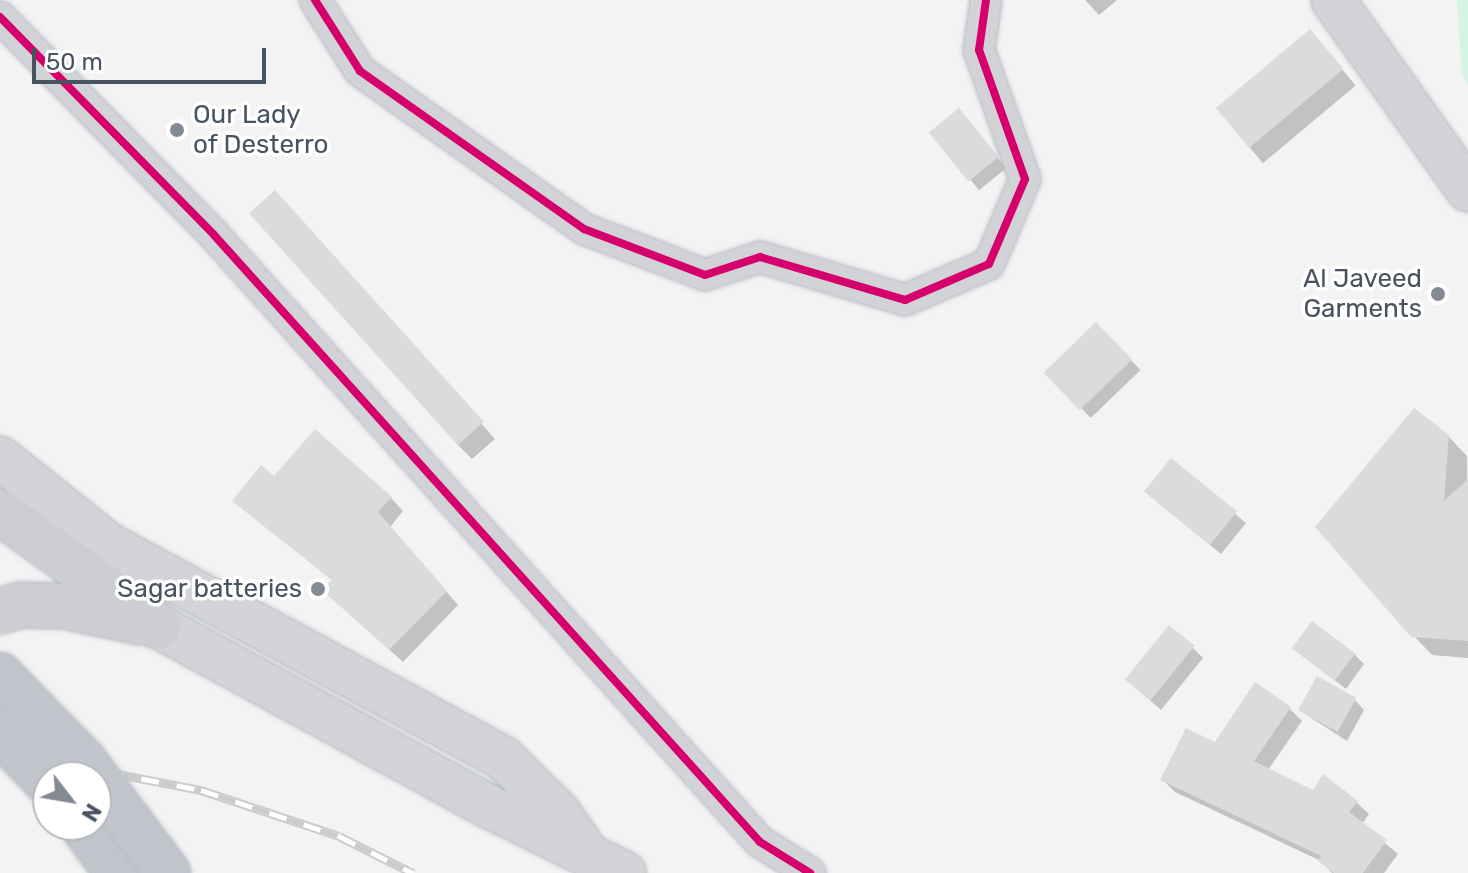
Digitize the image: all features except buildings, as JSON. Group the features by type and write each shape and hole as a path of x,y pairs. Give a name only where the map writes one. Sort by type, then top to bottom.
{"highway":[{"path":"0,675 84,761 168,873"},
{"path":"0,733 32,766"},
{"path":"94,841 117,873"}],"main road":[{"path":"0,512 158,626"},
{"path":"0,611 21,605 64,606 158,626"}],"street":[{"path":"315,0 360,71 584,229 705,275 760,257 905,300 989,264 1025,179 979,50 986,0"},
{"path":"1333,0 1468,190"},
{"path":"0,17 214,235 750,831 810,873"},
{"path":"0,458 109,545 504,759 606,864"},
{"path":"158,626 488,806 606,864"}],"green space":[{"path":"1457,0 1468,0 1468,85 1462,76"}],"railway":[{"path":"0,751 201,790 339,836 413,873"}],"cycle path":[{"path":"315,0 360,71 584,229 705,275 760,257 905,300 989,264 1025,179 979,50 986,0"},
{"path":"0,17 214,235 760,842 810,873"}],"place":[{"name":"Our Lady of Desterro","path":"177,130"},
{"name":"Al Javeed Garments","path":"1438,294"},
{"name":"Sagar batteries","path":"318,589"}]}
